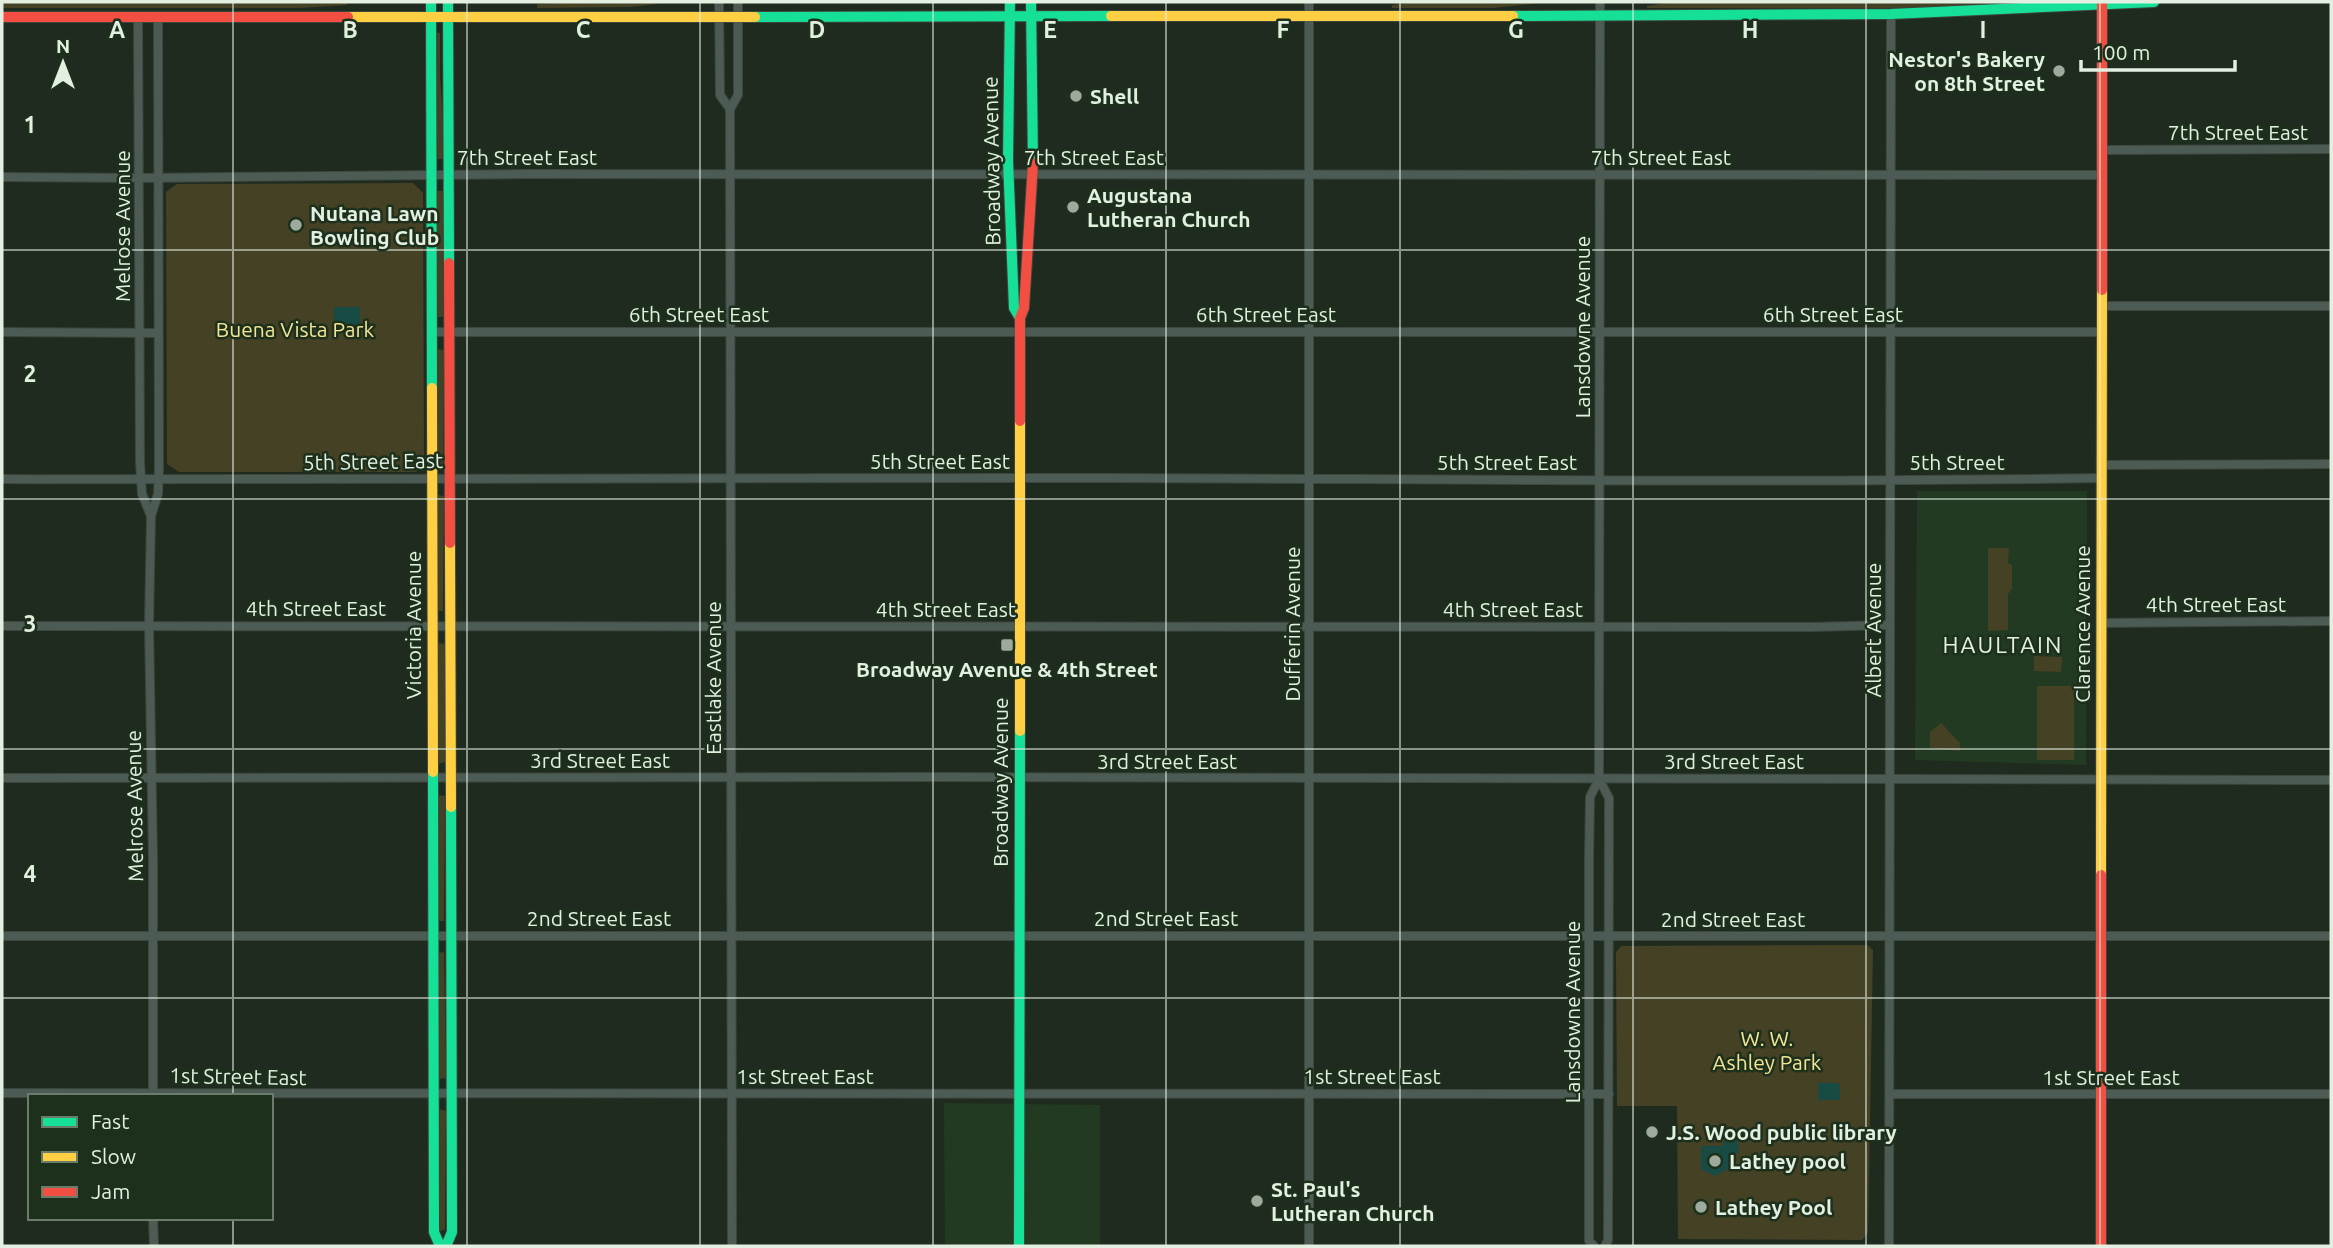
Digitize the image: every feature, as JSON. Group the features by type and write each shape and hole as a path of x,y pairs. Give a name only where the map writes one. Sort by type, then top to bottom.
{"main road":[{"name":"Victoria Avenue","path":"431,2 433,1095 434,1232 440,1246"},
{"name":"Victoria Avenue","path":"446,1246 452,1232 448,2"},
{"name":"Broadway Avenue","path":"1010,2 1009,175 1014,308 1020,318"},
{"name":"Broadway Avenue","path":"1019,1246 1020,318 1024,309 1033,174 1031,2"},
{"path":"2,17 1891,14 2154,2"},
{"name":"Clarence Avenue","path":"2101,1246 2102,3"}],"street":[{"name":"Eastlake Avenue","path":"719,2 720,95 730,109"},
{"name":"Eastlake Avenue","path":"732,1246 730,109 738,95 738,2"},
{"name":"Dufferin Avenue","path":"1309,2 1309,1246"},
{"name":"Lansdowne Avenue","path":"1594,1246 1589,1241 1589,936 1590,797 1599,779 1600,2"},
{"name":"Albert Avenue","path":"1889,1246 1891,14"},
{"name":"Melrose Avenue","path":"138,17 141,481 142,494 151,516"},
{"name":"Melrose Avenue","path":"153,1094 149,625 151,516 159,481 158,18"},
{"name":"7th Street East","path":"2103,150 2331,149"},
{"name":"7th Street East","path":"2,177 1310,173 2102,175"},
{"path":"2102,306 2331,306"},
{"path":"2,332 158,333"},
{"name":"6th Street East","path":"431,332 2101,332"},
{"path":"2102,465 2331,464"},
{"name":"5th Street","path":"1813,480 2101,478"},
{"name":"5th Street East","path":"2,479 1813,480"},
{"name":"4th Street East","path":"2101,622 2331,621"},
{"name":"4th Street East","path":"2,626 1890,625"},
{"name":"3rd Street East","path":"2,778 2331,780"},
{"name":"Lansdowne Avenue","path":"1599,779 1609,798 1608,1240 1605,1246"},
{"name":"2nd Street East","path":"2,936 2331,936"},
{"name":"1st Street East","path":"2,1093 153,1094"},
{"name":"1st Street East","path":"273,1094 1608,1094"},
{"name":"1st Street East","path":"1890,1094 2331,1094"},
{"path":"153,1220 154,1246"}],"shaded area":[{"path":"1917,491 2087,491 2086,765 1915,760"},
{"path":"944,1103 1100,1105 1100,1246 945,1246"}],"green space":[{"path":"2,2 347,2 347,5 301,8 2,8"},
{"path":"1416,2 1540,3 1494,8 1392,8 1392,5"},
{"path":"1671,2 2012,2 1926,8 1647,8"},
{"path":"537,4 657,4 631,7 537,8"},
{"path":"435,32 440,33 443,159 436,159"},
{"name":"Buena Vista Park","path":"413,183 423,193 424,463 416,472 179,472 167,464 166,192 177,184"},
{"path":"436,191 443,191 444,317 436,317"},
{"path":"437,349 444,350 443,464 437,464"},
{"path":"438,495 444,496 443,611 438,611"},
{"path":"1988,548 2009,548 2012,589 2008,594 2008,630 1988,631"},
{"path":"438,643 445,644 445,762 438,764"},
{"path":"2034,656 2062,657 2061,672 2034,671"},
{"path":"2037,686 2074,686 2074,760 2037,760"},
{"path":"1941,723 1960,743 1960,751 1930,748 1930,732"},
{"path":"438,795 445,796 444,921 438,921"},
{"name":"W. W. Ashley Park","path":"1867,945 1873,950 1868,1233 1862,1240 1678,1239 1677,1106 1617,1106 1616,952 1621,946"},
{"path":"444,952 446,1078 439,1079 438,953"},
{"path":"439,1109 446,1111 445,1230 438,1231"}],"water":[{"path":"334,307 360,307 360,325 334,325"},
{"path":"1818,1083 1839,1083 1840,1100 1818,1100"},
{"name":"Lathey pool","path":"1731,1136 1737,1139 1739,1153 1729,1153 1729,1168 1715,1176 1701,1169 1701,1146 1723,1146 1724,1141"}],"traffic: fast":[{"path":"431,2 432,388"},
{"path":"448,2 449,263"},
{"path":"1010,2 1008,160 1014,308 1020,318"},
{"path":"1031,2 1033,163"},
{"path":"1513,16 1891,14 2154,2"},
{"path":"755,17 1111,16"},
{"path":"1019,1246 1020,731"},
{"path":"433,772 434,1232 440,1246"},
{"path":"446,1246 452,1232 451,807"}],"traffic: slow":[{"path":"1111,16 1513,16"},
{"path":"348,17 755,17"},
{"path":"2101,875 2102,290"},
{"path":"432,388 433,772"},
{"path":"1020,421 1020,731"},
{"path":"450,543 451,807"}],"traffic: jam":[{"path":"2102,2 2102,290"},
{"path":"2,17 348,17"},
{"path":"1020,421 1020,318 1024,308 1033,163"},
{"path":"449,263 450,543"},
{"path":"2101,875 2101,1246"}],"place":[{"name":"Nestor's Bakery on 8th Street","path":"2059,71"},
{"name":"Shell","path":"1076,96"},
{"name":"Augustana Lutheran Church","path":"1073,207"},
{"name":"Nutana Lawn Bowling Club","path":"296,225"},
{"name":"Broadway Avenue & 4th Street","path":"1007,645"},
{"name":"J.S. Wood public library","path":"1652,1132"},
{"name":"Lathey pool","path":"1715,1161"},
{"name":"St. Paul's Lutheran Church","path":"1257,1201"},
{"name":"Lathey Pool","path":"1701,1207"}],"district":[{"name":"HAULTAIN","path":"2003,644"}]}
